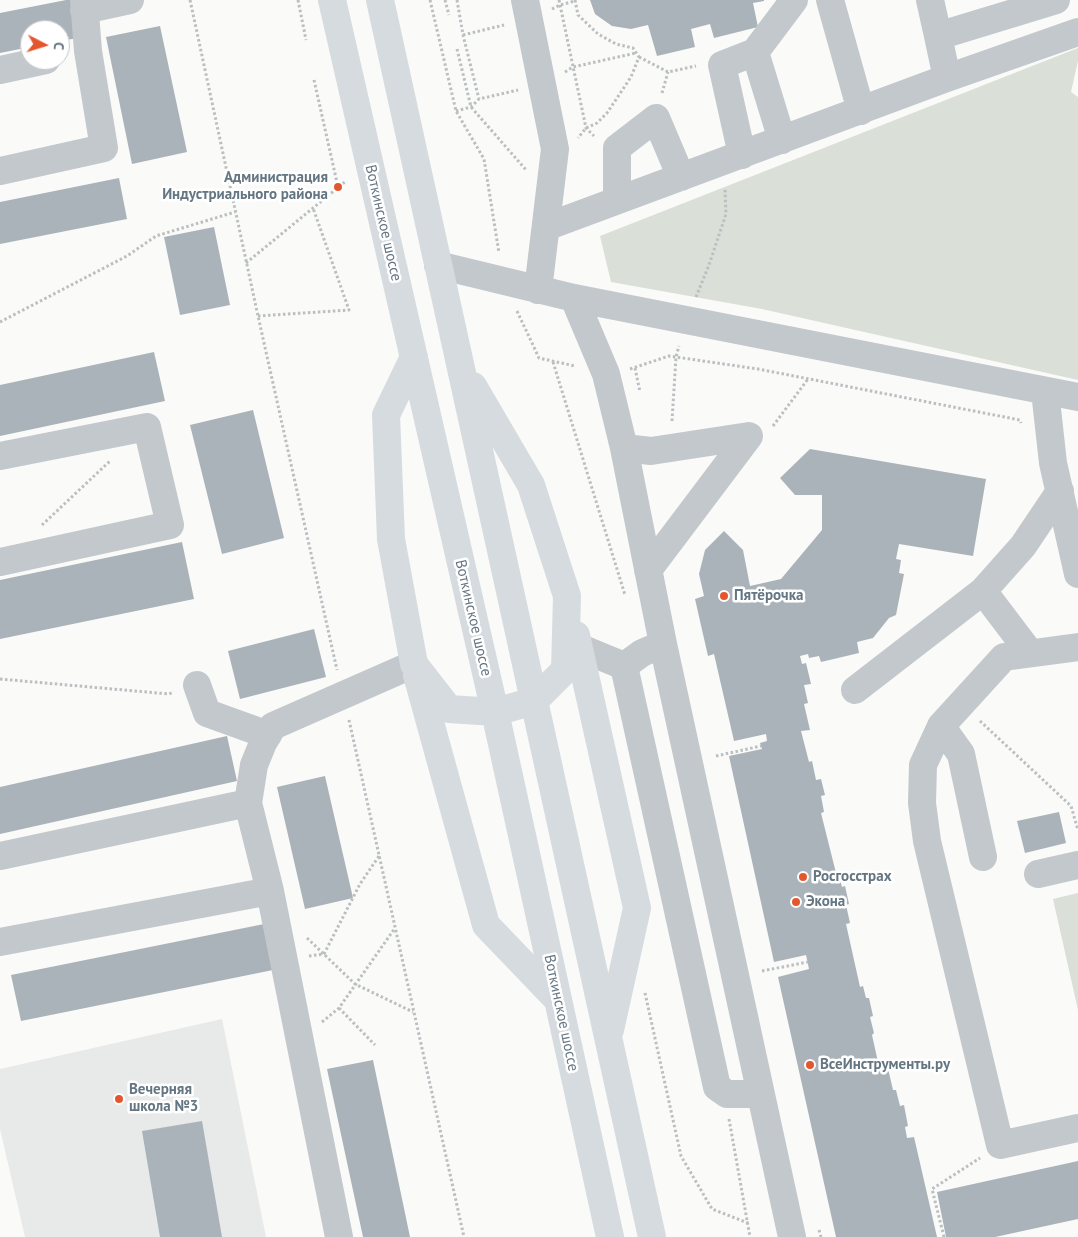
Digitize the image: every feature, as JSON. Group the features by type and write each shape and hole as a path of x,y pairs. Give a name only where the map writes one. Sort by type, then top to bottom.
{"main road":[{"name":"Воткинское шоссе","path":"332,0 495,712 610,1237"},
{"path":"380,0 608,1039 656,1232"},
{"path":"414,357 386,415 391,539 414,664 486,925 558,1000"},
{"path":"459,362 531,485 567,596 637,908 608,1039"},
{"path":"414,664 449,709 495,712 534,701 565,670 567,596"}],"street":[{"path":"0,171 104,148 88,51 84,5 130,0"},
{"path":"526,0 555,149 538,290"},
{"path":"742,155 722,65 755,52 794,0"},
{"path":"830,0 861,110"},
{"path":"930,0 947,78"},
{"path":"938,36 1056,0"},
{"path":"546,227 947,78 1078,32"},
{"path":"70,55 88,51"},
{"path":"755,52 782,140"},
{"path":"0,70 20,66"},
{"path":"617,200 618,148 656,118 681,177"},
{"path":"438,265 574,298 1078,397"},
{"path":"574,298 606,374 624,448 663,644 792,1237"},
{"path":"1046,391 1053,463 1068,506 1078,574"},
{"path":"0,456 147,427 170,524 0,562"},
{"path":"624,448 651,451 749,436"},
{"path":"648,570 749,436"},
{"path":"855,690 983,591 1023,546 1068,506"},
{"path":"983,591 1030,654"},
{"path":"624,666 642,653 663,644"},
{"path":"578,647 624,666"},
{"path":"1078,647 1004,657 941,726 923,765 922,803 927,841 1000,1145 1078,1128"},
{"path":"339,1237 270,891 248,803 254,765 263,743 273,726 414,664"},
{"path":"624,666 717,1087 727,1094 760,1094"},
{"path":"197,685 207,713 268,735"},
{"path":"941,726 962,754 984,857"},
{"path":"0,856 248,803"},
{"path":"1038,874 1078,865"},
{"path":"0,942 270,891"}],"path":[{"path":"190,0 246,263 464,1237"},
{"path":"298,0 306,40"},
{"path":"430,0 438,36"},
{"path":"445,0 449,15"},
{"path":"457,0 463,35 479,99"},
{"path":"559,0 586,128 596,138"},
{"path":"560,5 575,1 578,15 598,34 616,44 633,48 639,57 668,72 697,66 722,65"},
{"path":"457,49 471,107 549,197"},
{"path":"456,111 471,107 479,99 542,84 573,68 636,53"},
{"path":"577,140 586,128 597,123 607,113 631,77 639,57"},
{"path":"246,263 338,187 314,80"},
{"path":"258,316 349,310 313,208"},
{"path":"0,322 127,256 156,236 235,212"},
{"path":"553,361 625,596"},
{"path":"749,436 768,433 808,379"},
{"path":"39,528 111,460"},
{"path":"0,679 170,694 197,685"},
{"path":"961,704 1071,806 1078,830"},
{"path":"716,756 761,746"},
{"path":"324,954 360,884 378,856"},
{"path":"300,1042 339,1008 395,928"},
{"path":"305,936 356,984 414,1012"},
{"path":"762,971 808,962"},
{"path":"645,990 681,1156 712,1209 748,1223"},
{"path":"339,1008 375,1045"},
{"path":"727,1094 730,1124 750,1237"},
{"path":"944,1237 932,1189 1000,1145"}],"shaded area":[{"path":"1078,48 1078,61 1071,92 1078,97 1078,380 762,309 611,282 600,236"},
{"path":"1078,893 1078,1010 1053,899"},
{"name":"Вечерняя школа №3","path":"222,1019 266,1237 25,1237 0,1129 0,1069"}],"building":[{"path":"71,0 78,38 70,39 70,20 20,20 20,49 0,53 0,13"},
{"path":"590,0 764,1 753,3 758,27 714,38 710,24 691,29 695,47 657,56 648,25 631,29 612,26 595,14"},
{"path":"160,26 187,152 132,164 106,37"},
{"path":"119,178 127,219 0,244 0,202"},
{"path":"214,227 230,305 180,315 164,237"},
{"path":"154,352 165,401 0,436 0,385"},
{"path":"253,410 284,538 222,554 190,425"},
{"path":"810,449 986,479 973,556 899,544 896,559 901,560 899,573 904,574 896,615 889,618 873,638 857,642 859,653 821,662 819,656 809,658 808,654 800,656 802,664 806,663 811,684 804,685 808,703 804,704 810,730 801,731 809,762 812,761 816,780 821,779 825,795 821,796 824,812 821,813 836,873 838,872 842,887 845,886 849,904 846,905 850,923 846,924 860,987 863,986 866,998 869,998 873,1016 870,1017 874,1033 872,1035 878,1062 886,1060 893,1090 896,1090 900,1106 904,1105 908,1126 905,1127 907,1138 914,1137 937,1237 836,1237 778,977 809,969 806,955 774,962 729,756 762,749 760,743 767,741 766,734 734,741 714,654 708,656 695,599 704,596 699,574 705,550 724,531 743,550 750,586 781,579 822,530 822,495 795,495 780,478"},
{"path":"182,542 194,599 0,639 0,580"},
{"path":"314,629 326,677 240,699 228,651"},
{"path":"227,736 237,781 0,834 0,787"},
{"path":"325,776 353,898 305,909 277,787"},
{"path":"1059,812 1066,843 1025,853 1017,821"},
{"path":"269,923 278,969 21,1021 11,975"},
{"path":"373,1060 410,1237 363,1237 327,1069"},
{"path":"202,1121 222,1237 160,1237 142,1131"},
{"path":"1078,1161 1078,1219 995,1237 946,1237 937,1192"}],"place":[{"name":"Администрация Индустриального района","path":"338,187"},
{"name":"Пятёрочка","path":"724,596"},
{"name":"Росгосстрах","path":"803,877"},
{"name":"Экона","path":"796,902"},
{"name":"ВсеИнструменты.ру","path":"810,1065"},
{"name":"Вечерняя школа №3","path":"119,1099"}]}
